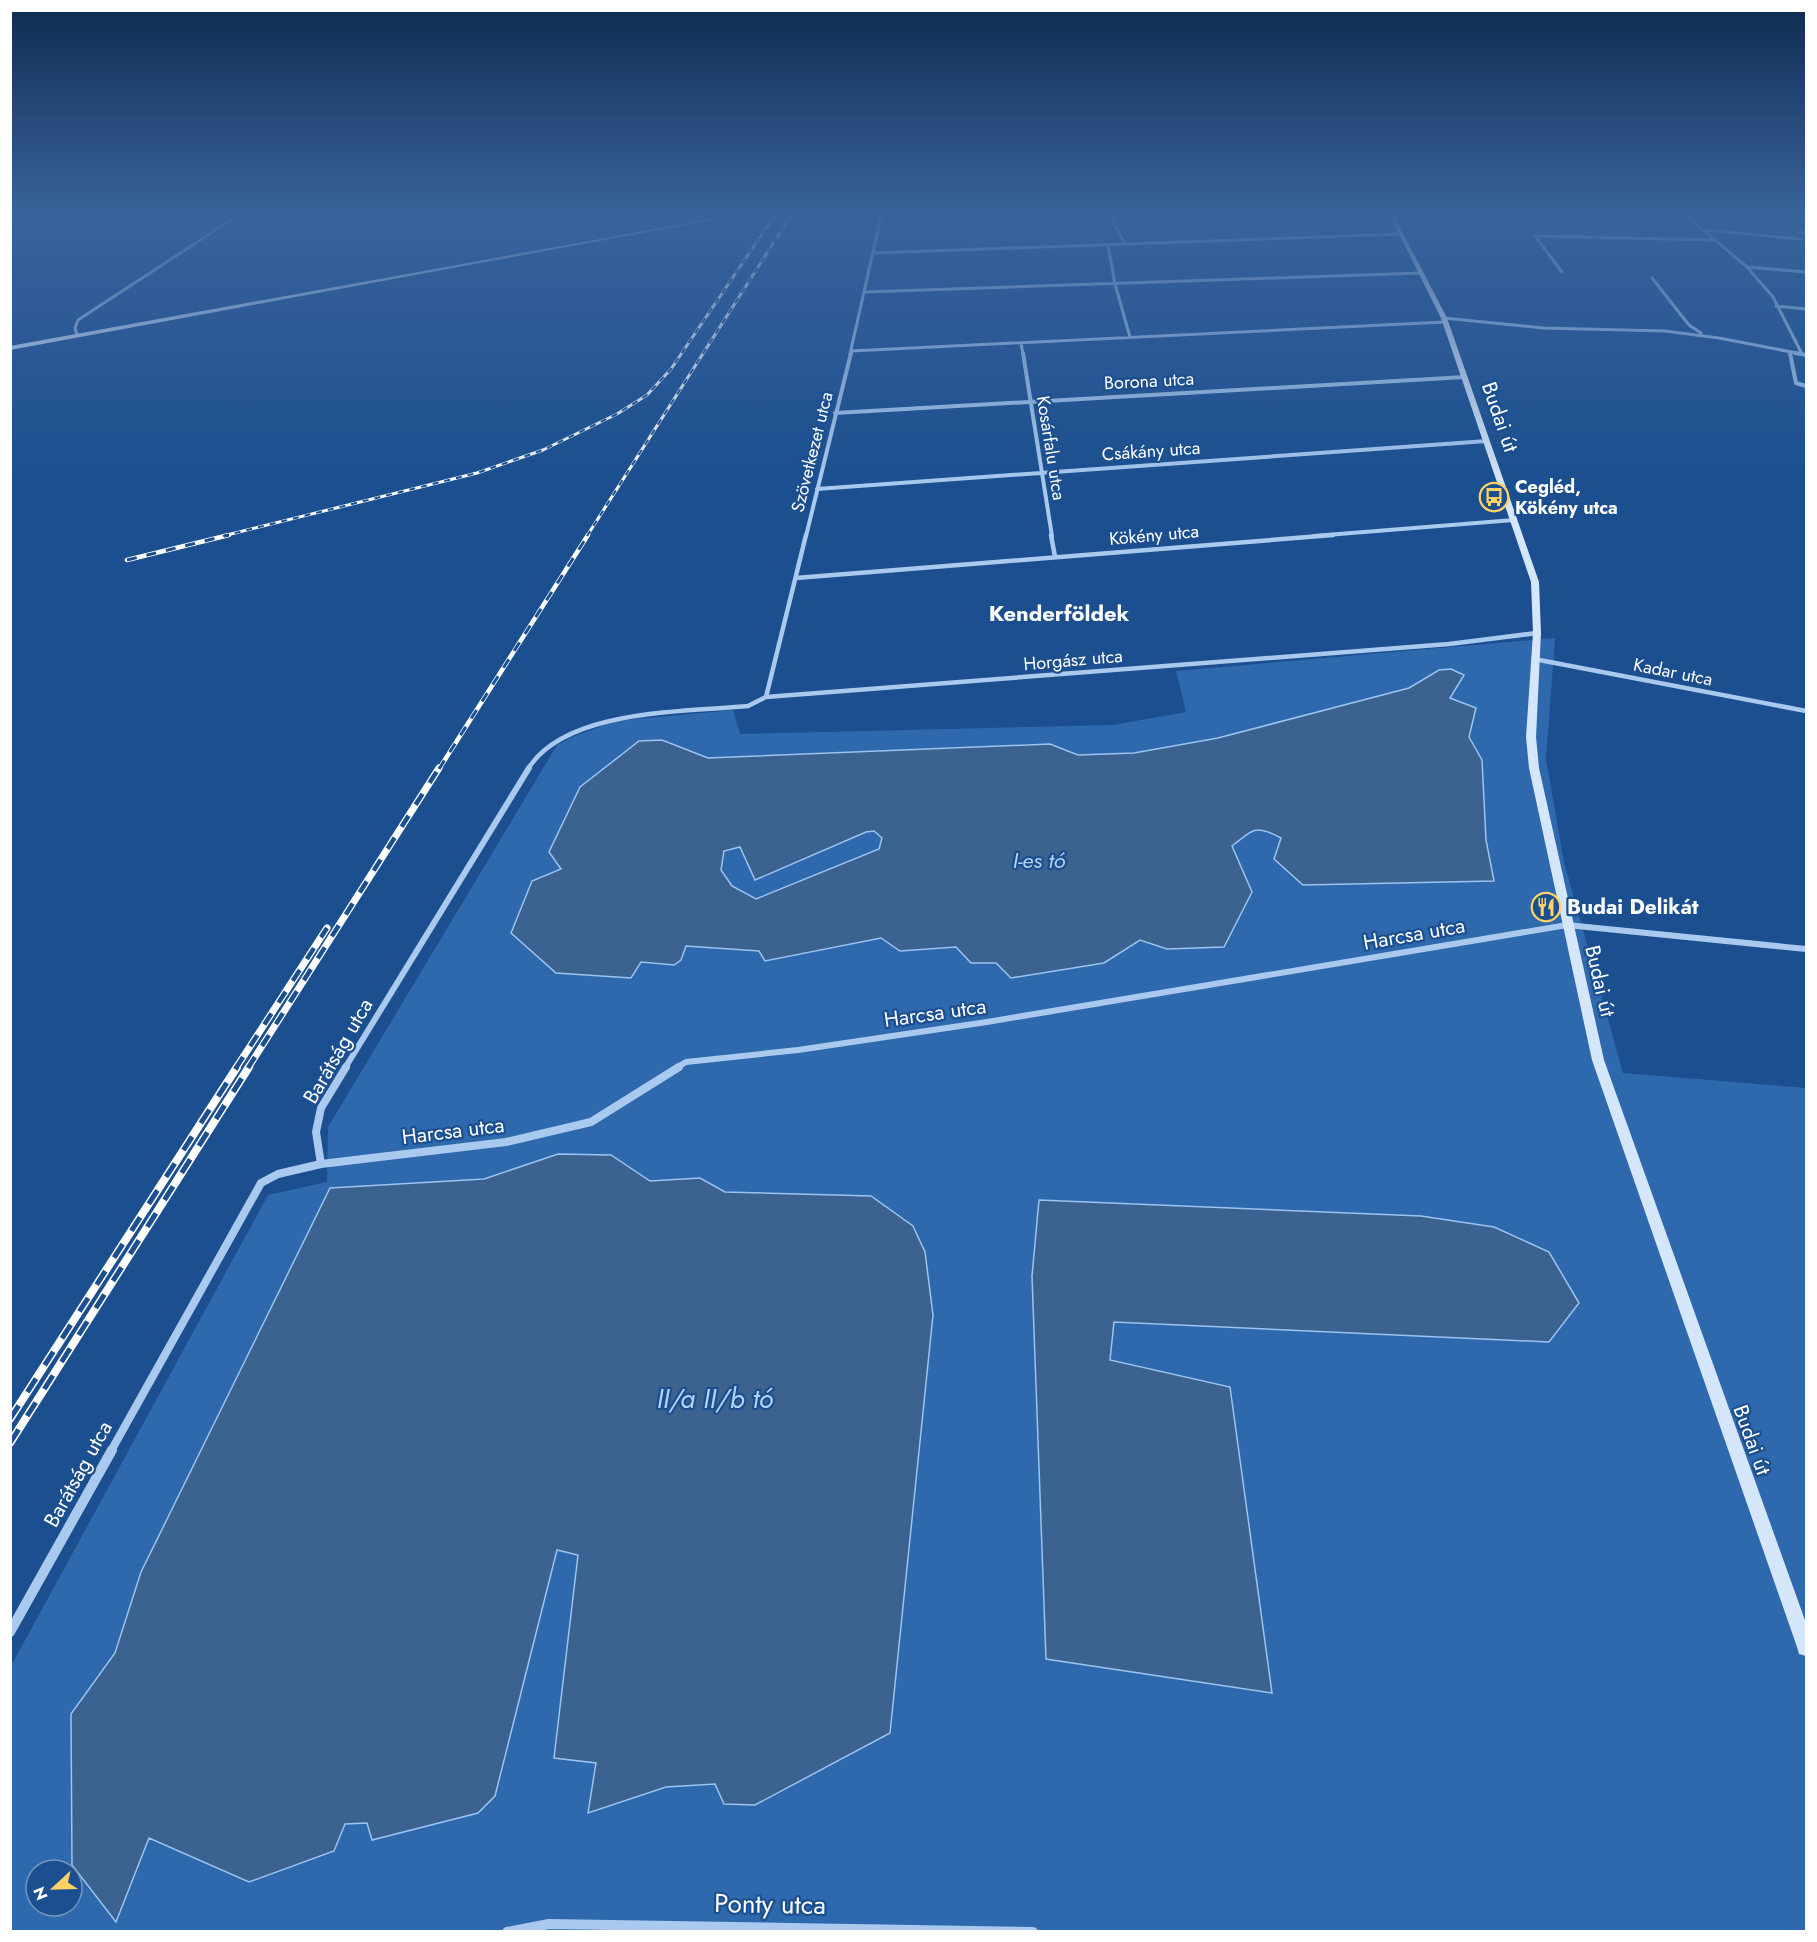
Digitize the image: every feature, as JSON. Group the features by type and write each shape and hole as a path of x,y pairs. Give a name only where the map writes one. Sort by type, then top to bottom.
{"street":[{"path":"77,335 75,328 78,320 105,303"},
{"path":"10,348 255,303"},
{"name":"Szövetkezet utca","path":"766,698 862,303"},
{"path":"1120,303 1130,337"},
{"name":"Budai út","path":"1436,303 1445,320 1535,582 1537,633 1531,737 1534,768 1598,1060 1806,1647"},
{"path":"1671,303 1696,331 1719,338"},
{"path":"1775,303 1804,355"},
{"path":"1776,306 1806,309"},
{"path":"851,351 1445,320 1543,328 1665,331 1719,338 1804,355"},
{"name":"Kosárfalu utca","path":"1021,343 1055,557"},
{"path":"1790,352 1796,383 1806,386"},
{"name":"Borona utca","path":"836,413 1465,377"},
{"name":"Csákány utca","path":"817,489 1487,441"},
{"name":"Kökény utca","path":"796,578 1515,520"},
{"name":"Horgász utca","path":"613,719 748,706 766,698 1449,644 1537,633"},
{"name":"Kadar utca","path":"1534,659 1806,711"},
{"name":"Barátság utca","path":"10,1632 261,1183 278,1174 321,1164 316,1132 321,1108 534,760 565,736 613,719"},
{"name":"Harcsa utca","path":"321,1164 506,1142 591,1122 686,1062 798,1050 987,1022 1567,925 1806,949"},
{"name":"Ponty utca","path":"507,1932 549,1924 1033,1932"}],"shaded area":[{"path":"1555,638 1546,759 1564,862 1623,1073 1806,1088 1806,1931 11,1932 11,1666 268,1195 327,1182 328,1127 557,745 616,721 733,710 740,734 1113,725 1186,712 1176,671","holes":["1438,670 1450,698 1476,708 1469,737 1482,760 1486,840 1494,881 1281,838 1266,831 1255,830 1232,846 1252,892 1167,949 1140,940 1104,963 971,963 956,947 900,951 881,938 765,961 759,951 685,946 681,960 641,962 532,881 561,869 662,740 708,758 1050,744 1078,755 1134,753 1218,738 1409,688","558,1154 611,1155 650,1181 700,1178 933,1315 890,1733 755,1805 715,1784 666,1786 588,1813 596,1762 554,1758 579,1554 556,1550 495,1796 372,1840 367,1823 344,1824 249,1882 148,1838 116,1922 71,1714 115,1653 330,1188 484,1179","1039,1201 1421,1216 1494,1227 1549,1252 1549,1342 1114,1322 1110,1360"]},
{"path":"874,831 882,838 879,849 756,899 732,886 721,870 724,851 740,847 756,880 866,832"}],"water":[{"name":"I-es tó","path":"1451,669 1464,675 1450,698 1476,708 1469,737 1482,760 1486,840 1494,881 1303,885 1274,859 1281,838 1265,831 1255,830 1232,846 1252,892 1224,947 1167,949 1140,940 1104,963 1011,978 996,963 971,963 956,947 900,951 881,938 765,961 759,951 686,946 681,960 674,965 641,962 631,978 556,973 511,933 532,881 561,869 549,852 580,787 639,741 662,740 708,758 1050,744 1078,755 1134,753 1218,738 1409,688 1439,670","holes":["874,831 882,838 879,849 756,899 732,886 721,870 724,851 740,847 755,880 866,832"]},
{"name":"II/a II/b tó","path":"558,1154 611,1155 650,1181 700,1178 725,1192 871,1196 913,1226 925,1252 933,1315 890,1733 755,1805 724,1804 715,1784 666,1787 588,1813 596,1763 554,1758 578,1555 557,1550 495,1796 478,1813 372,1840 367,1823 345,1824 334,1851 249,1882 149,1838 116,1922 84,1881 84,1858 72,1858 71,1714 115,1653 141,1572 330,1188 484,1179"},
{"path":"1039,1200 1421,1216 1494,1227 1549,1252 1579,1303 1549,1342 1114,1322 1110,1360 1230,1387 1272,1693 1046,1659 1032,1276"}],"railway":[{"path":"223,536 477,473 543,450 617,414 647,395 671,369 716,303"},
{"path":"587,536 735,303"},
{"path":"127,560 229,535"},
{"path":"439,769 588,535"},
{"path":"248,1068 439,768"},
{"path":"236,1068 327,928"},
{"path":"10,1419 237,1067"},
{"path":"10,1443 249,1067"}],"place":[{"name":"Cegléd, Kökény utca","path":"1494,497"},
{"name":"Budai Delikát","path":"1546,907"}],"district":[{"name":"Kenderföldek","path":"1059,613"}]}
